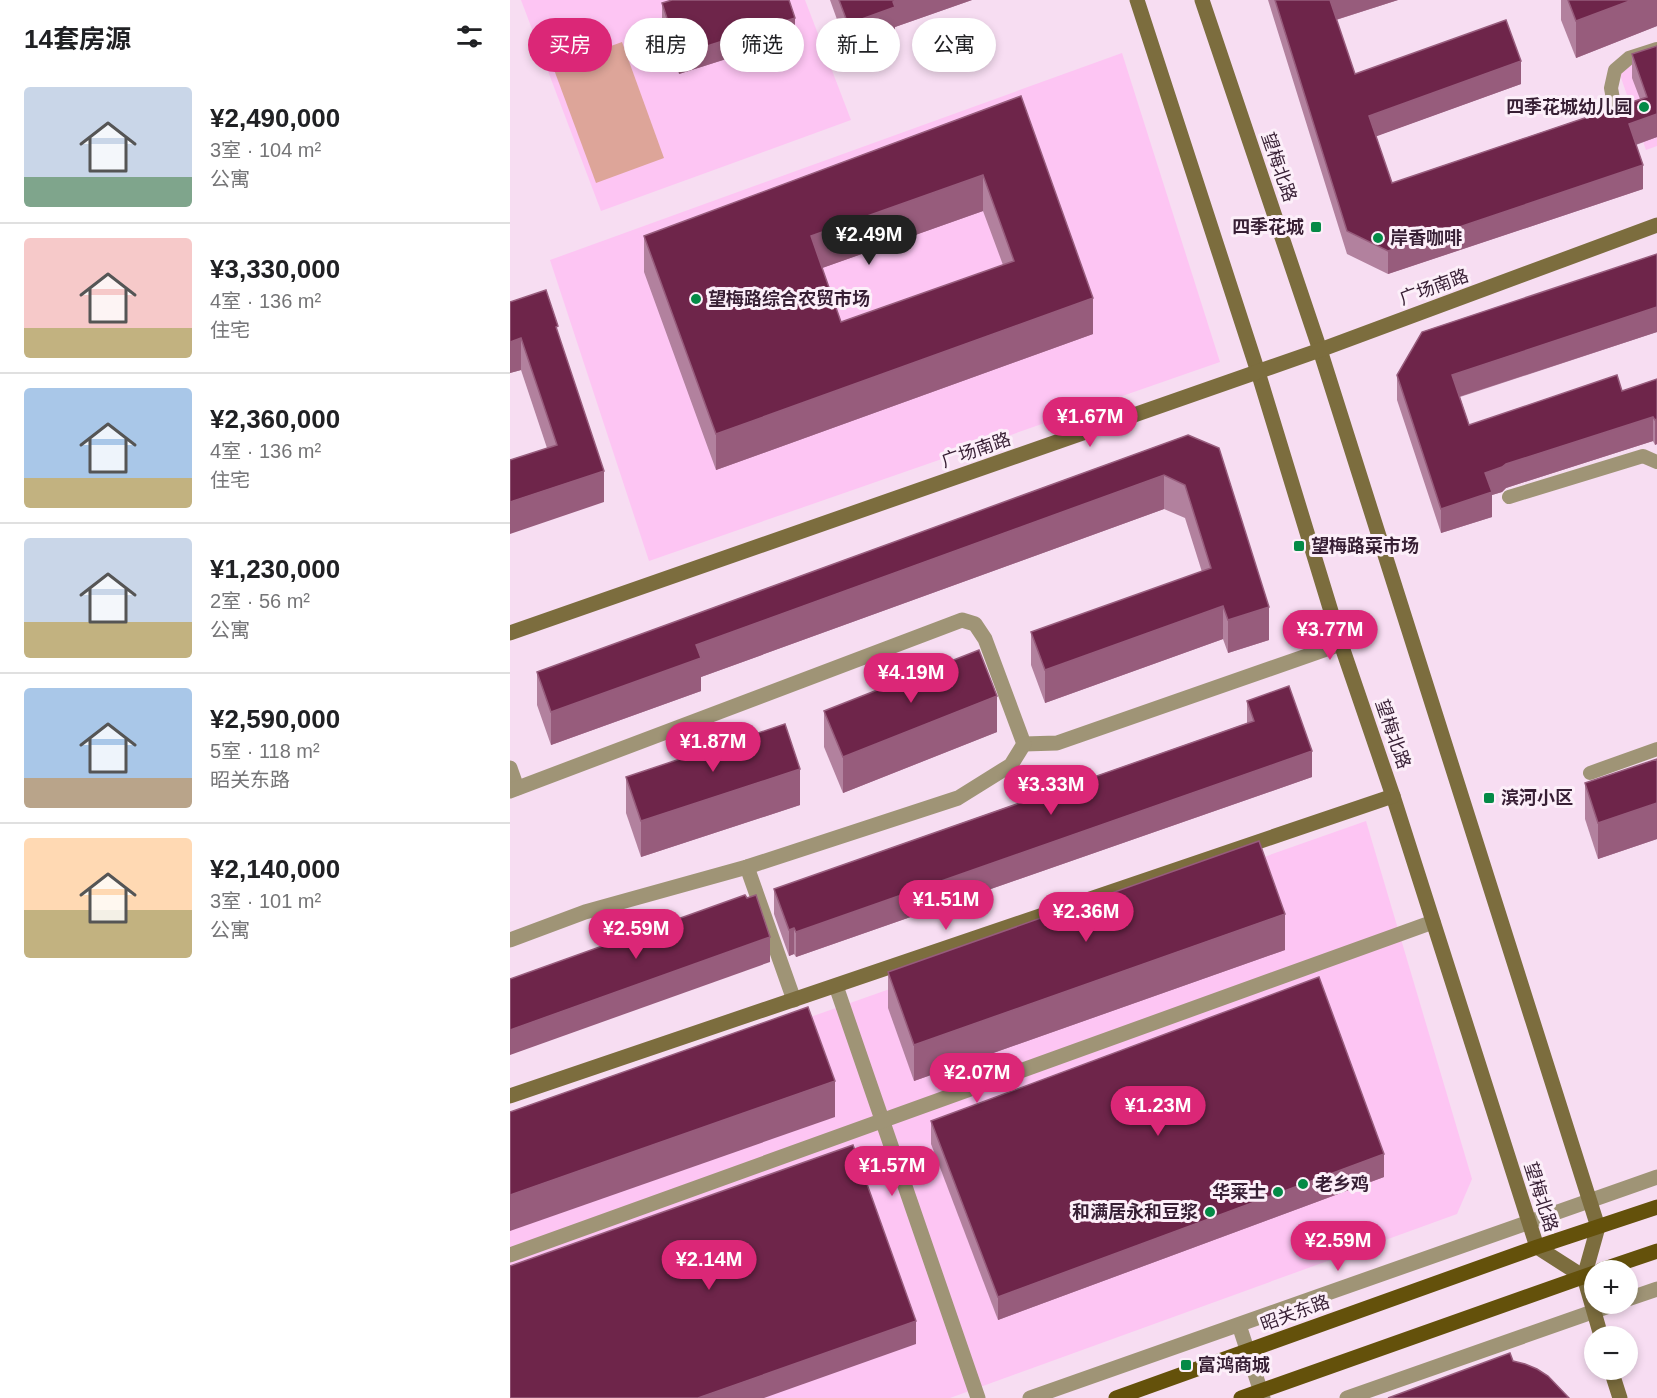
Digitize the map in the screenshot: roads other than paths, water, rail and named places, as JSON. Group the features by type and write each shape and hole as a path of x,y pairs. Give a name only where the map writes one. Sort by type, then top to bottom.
{"main road":[{"name":"望梅北路","path":"1137,0 1258,372 1341,644 1393,796 1537,1247 1584,1272"},
{"name":"望梅北路","path":"1202,0 1320,350 1598,1227"},
{"name":"广场南路","path":"510,633 1320,350 1657,225"},
{"path":"510,1096 1393,796"},
{"name":"昭关东路","path":"1116,1398 1537,1247 1657,1207"},
{"path":"1592,1260 1598,1227"},
{"path":"1630,1260 1657,1251"},
{"path":"1241,1398 1262,1395 1584,1277"},
{"path":"1614,1380 1620,1398"}],"street":[{"path":"510,768 514,789 962,620 975,624 985,639 1024,744"},
{"path":"1024,744 1057,743 1341,644"},
{"path":"510,940 585,912 747,867 958,798 1011,765 1024,744"},
{"path":"747,867 794,1000"},
{"path":"510,1254 1433,922"},
{"path":"836,986 978,1398"},
{"path":"1030,1398 1657,1177"},
{"path":"1638,1296 1657,1289"},
{"path":"1347,1398 1585,1314"},
{"path":"1239,1324 1262,1395"}],"lane":[{"path":"1593,117 1615,110 1611,88 1615,70 1629,57 1657,49"},
{"path":"1509,497 1643,456 1657,462"},
{"path":"1590,773 1657,749"}],"place":[{"name":"四季花城幼儿园","path":"1644,107"},
{"name":"四季花城","path":"1316,227"},
{"name":"岸香咖啡","path":"1378,238"},
{"name":"望梅路综合农贸市场","path":"696,299"},
{"name":"望梅路菜市场","path":"1299,546"},
{"name":"滨河小区","path":"1489,798"},
{"name":"老乡鸡","path":"1303,1184"},
{"name":"华莱士","path":"1278,1192"},
{"name":"和满居永和豆浆","path":"1210,1212"},
{"name":"富鸿商城","path":"1186,1365"}]}
